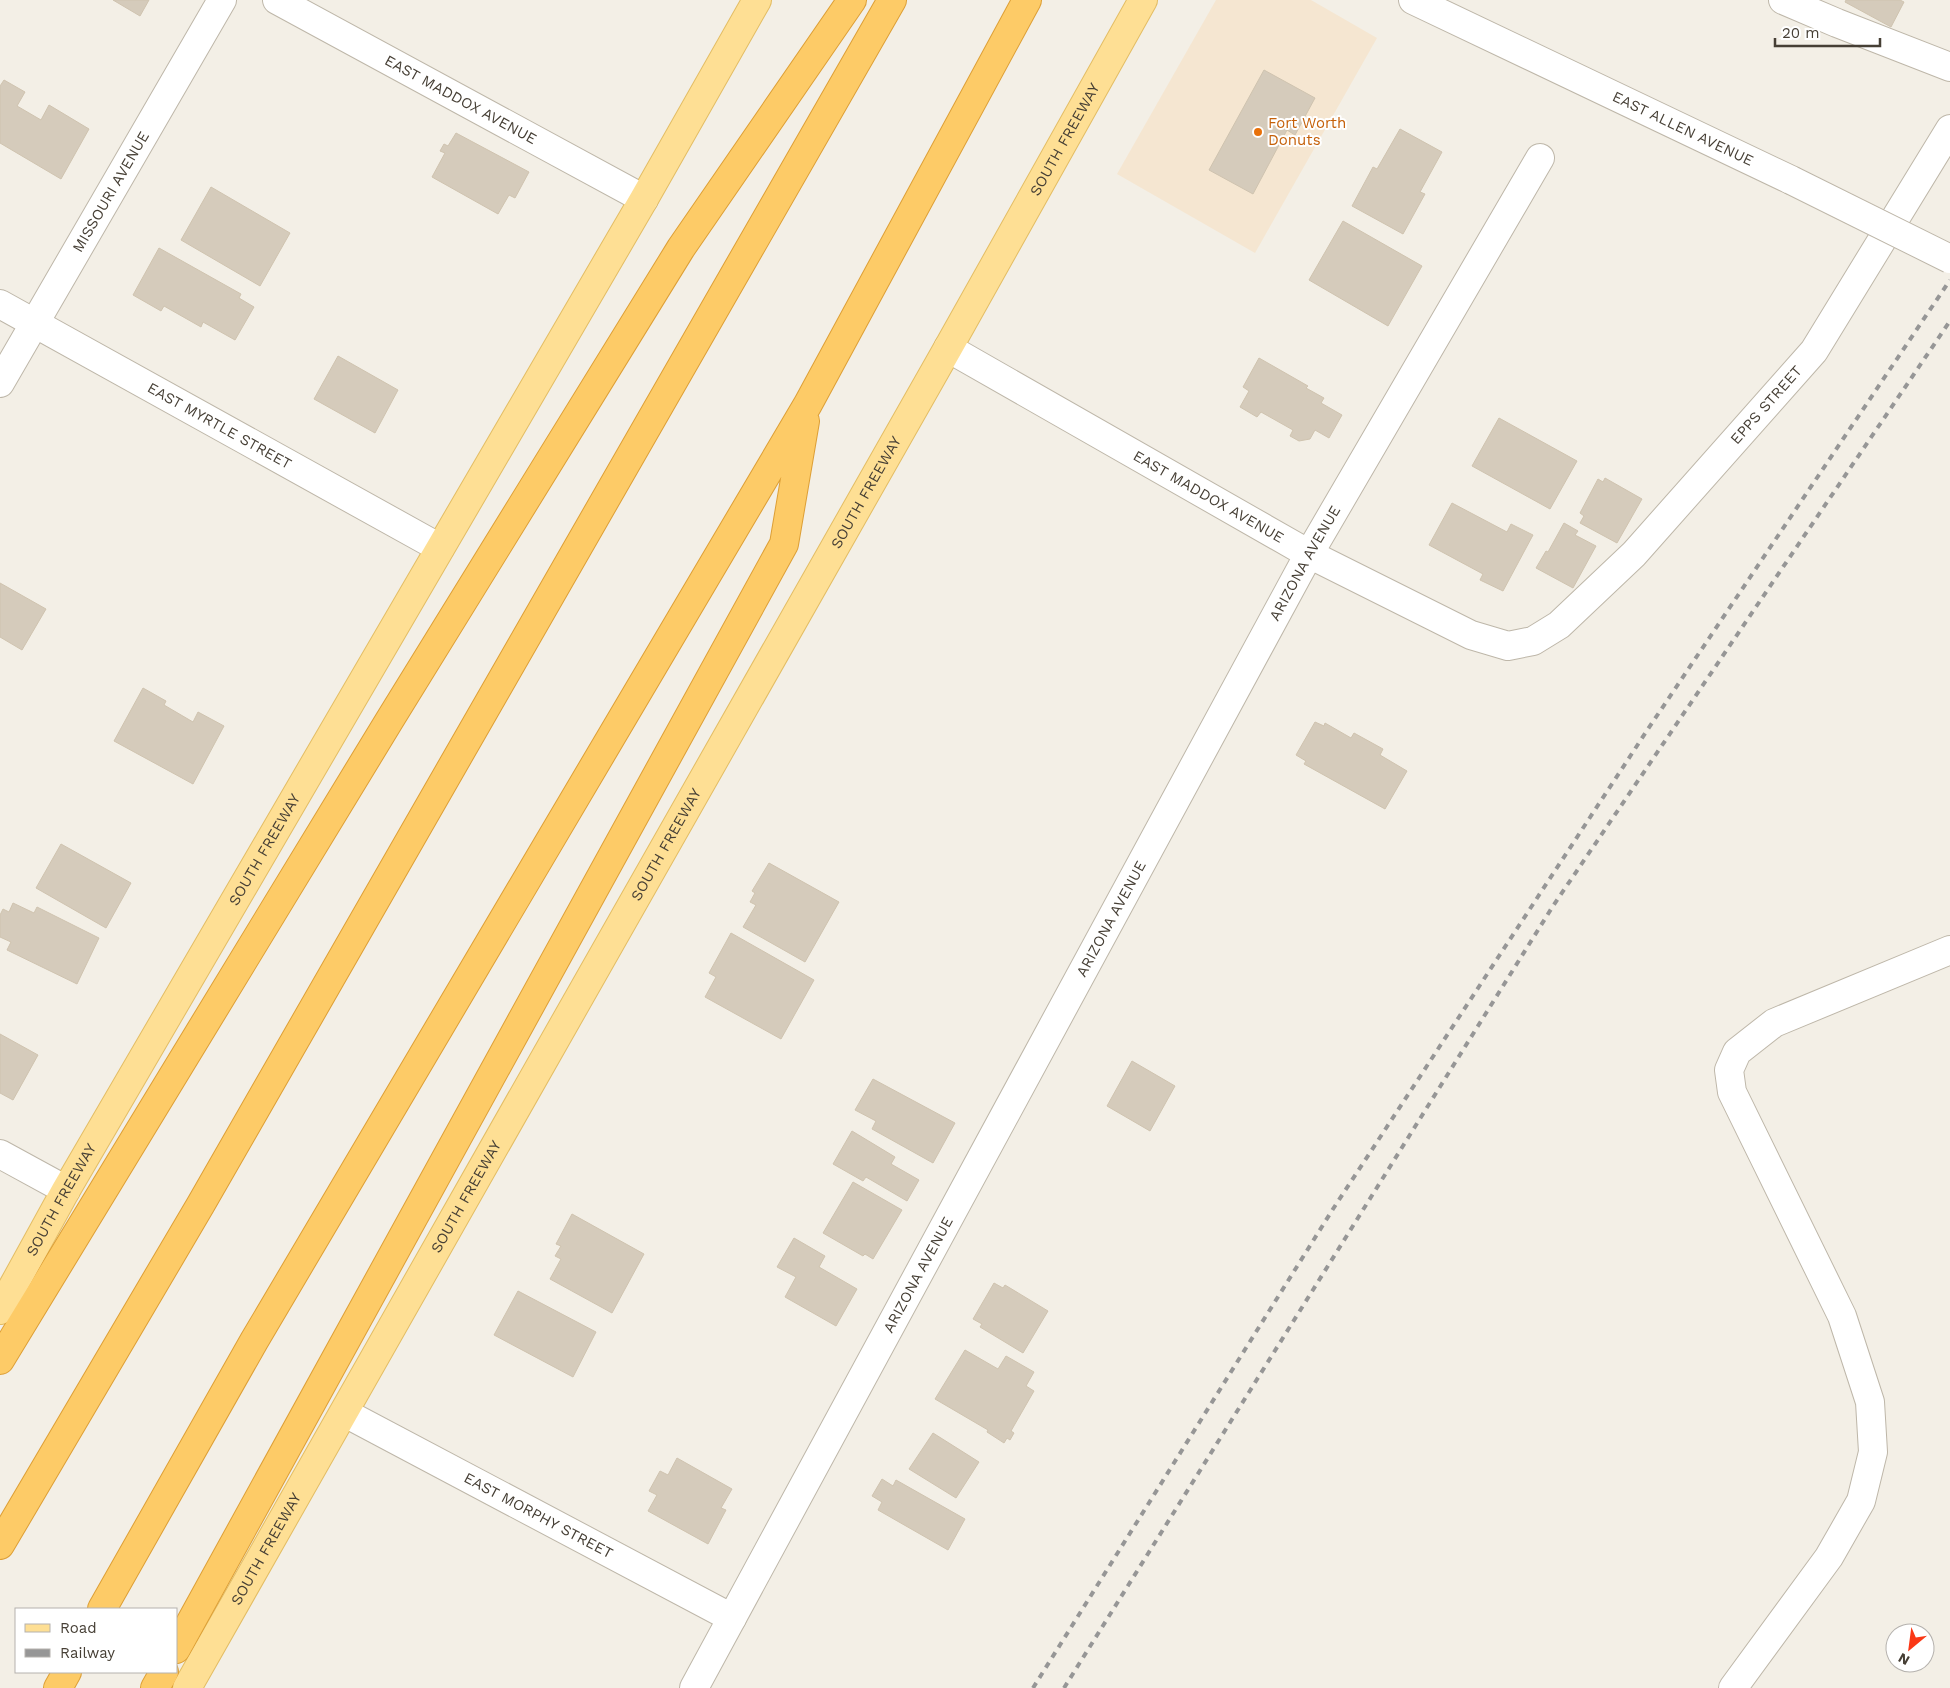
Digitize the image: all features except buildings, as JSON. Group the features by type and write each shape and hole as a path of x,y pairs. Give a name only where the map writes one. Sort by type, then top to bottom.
{"highway":[{"path":"0,1360 389,721 682,248 852,0"},
{"path":"0,1544 201,1204 892,0"},
{"path":"103,1608 254,1341 808,404 1027,0"},
{"path":"178,1645 784,544 808,404"},
{"path":"58,1688 66,1673"},
{"path":"155,1688 163,1673"}],"main road":[{"name":"SOUTH FREEWAY","path":"0,1310 66,1190 644,199 757,0"},
{"name":"SOUTH FREEWAY","path":"188,1688 948,348 1143,0"}],"street":[{"name":"MISSOURI AVENUE","path":"0,383 222,0"},
{"name":"EAST MADDOX AVENUE","path":"277,0 644,199"},
{"name":"EAST ALLEN AVENUE","path":"1413,0 1791,180 1950,259"},
{"path":"1783,0 1950,67"},
{"name":"EPPS STREET","path":"1534,641 1559,625 1634,554 1814,351 1950,129"},
{"name":"ARIZONA AVENUE","path":"694,1688 1309,554 1540,158"},
{"name":"EAST MYRTLE STREET","path":"0,304 440,548"},
{"name":"EAST MADDOX AVENUE","path":"948,348 1309,554 1471,634 1508,646 1534,641"},
{"path":"1733,1688 1829,1557 1861,1501 1874,1452 1870,1402 1842,1316 1732,1092 1729,1070 1737,1052 1774,1023 1950,950"},
{"path":"0,1154 66,1190"},
{"name":"EAST MORPHY STREET","path":"345,1413 732,1618"}],"shaded area":[{"path":"1216,0 1311,0 1377,38 1255,253 1117,174"}],"railway":[{"path":"1033,1688 1333,1209 1648,729 1950,280"},
{"path":"1064,1688 1553,906 1950,321"}],"place":[{"name":"Fort Worth Donuts","path":"1258,132"}]}
